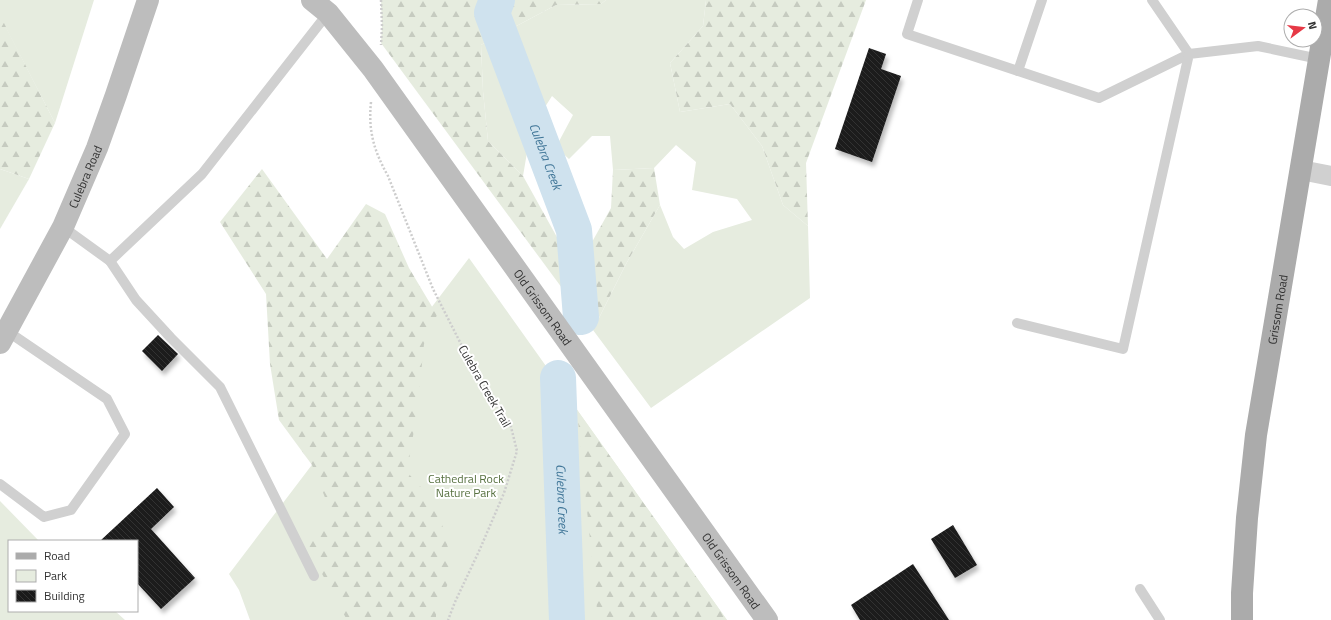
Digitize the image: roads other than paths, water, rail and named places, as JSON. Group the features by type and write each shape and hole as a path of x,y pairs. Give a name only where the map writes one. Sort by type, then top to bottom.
{"main road":[{"name":"Grissom Road","path":"1242,620 1246,518 1256,435 1329,0"}],"street":[{"name":"Culebra Road","path":"3,337 63,227 97,148 148,0"},
{"name":"Old Grissom Road","path":"319,4 374,69 767,620"},
{"path":"1301,170 1331,176"}],"lane":[{"path":"918,0 907,34 1099,98 1189,54 1258,46 1319,59"},
{"path":"1018,71 1042,0"},
{"path":"1017,322 1123,349 1189,54 1152,0"},
{"path":"110,261 202,174 319,4"},
{"path":"63,227 110,261 136,300 220,387 314,576"},
{"path":"0,484 44,517 71,510 124,434 107,399 3,337"},
{"path":"1140,589 1160,620"}],"waterway":[{"name":"Culebra Creek","path":"497,0 492,13 574,230 581,317"},
{"name":"Culebra Creek","path":"558,378 567,620"}],"park label":[{"name":"Cathedral Rock Nature Park","path":"466,485"}]}
